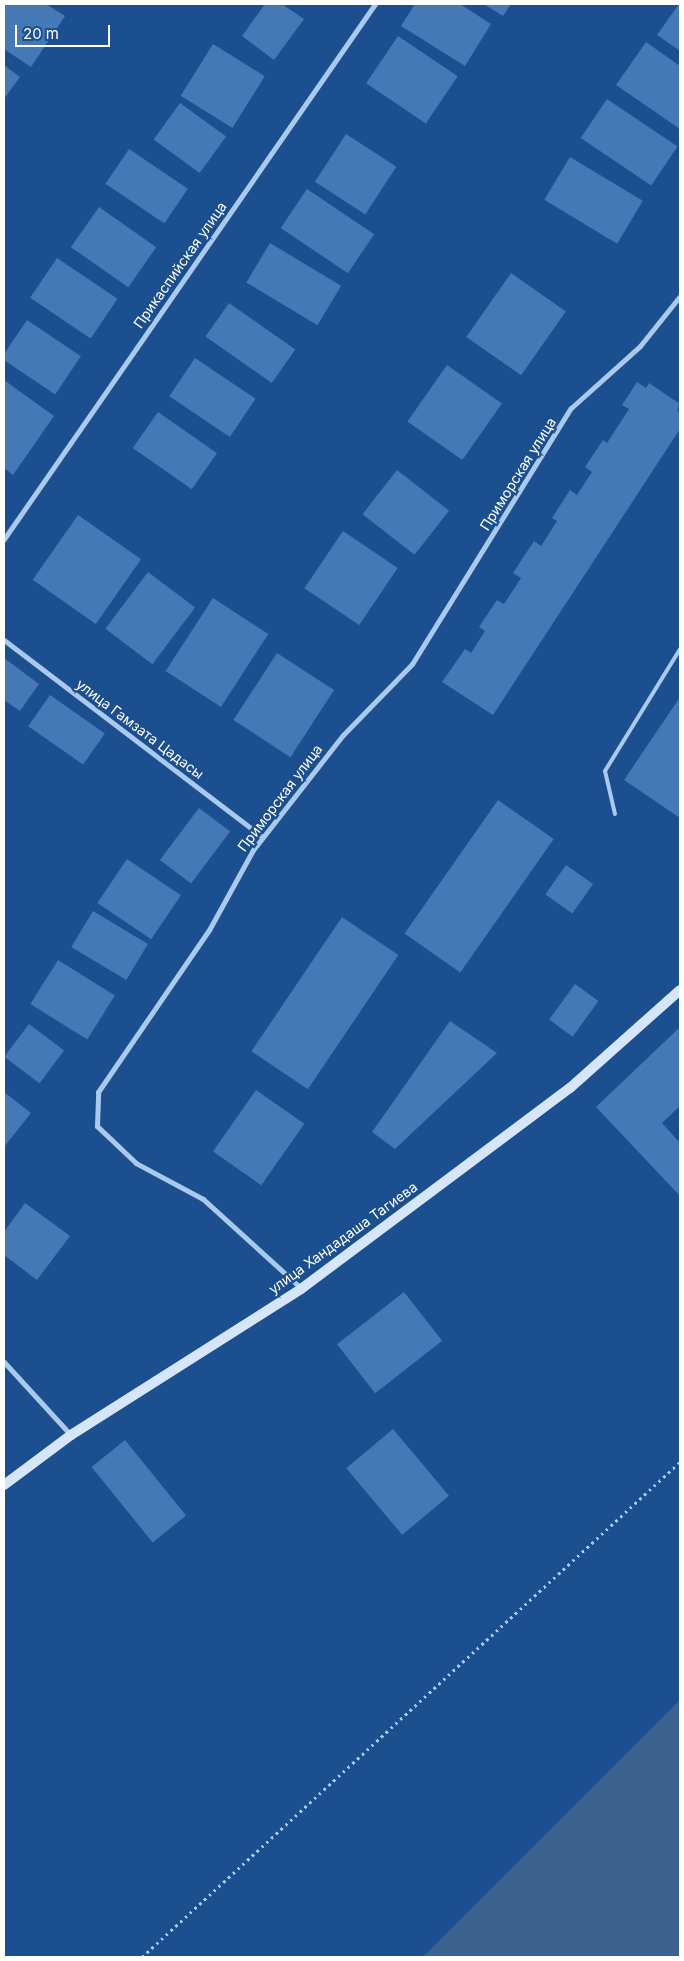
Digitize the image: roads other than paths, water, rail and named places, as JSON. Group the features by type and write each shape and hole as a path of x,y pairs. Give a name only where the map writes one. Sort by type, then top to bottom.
{"street":[{"name":"Прикаспийская улица","path":"4,539 375,4"},
{"name":"Приморская улица","path":"302,1290 203,1200 136,1163 97,1126 98,1092 209,930 263,837 343,735 412,664 571,408 640,346 680,296"},
{"name":"улица Гамзата Цадасы","path":"4,640 263,837"},
{"name":"улица Хандадаша Тагиева","path":"302,1290 570,1088 680,990"},
{"name":"улица Хандадаша Тагиева","path":"4,1484 72,1436 302,1290 568,1093 680,995"},
{"path":"4,1362 72,1436"},
{"name":"улица Хандадаша Тагиева","path":"4,1488 72,1436"}],"lane":[{"path":"615,814 605,771 680,649"}],"water":[{"path":"680,1700 680,1957 423,1957"}]}
